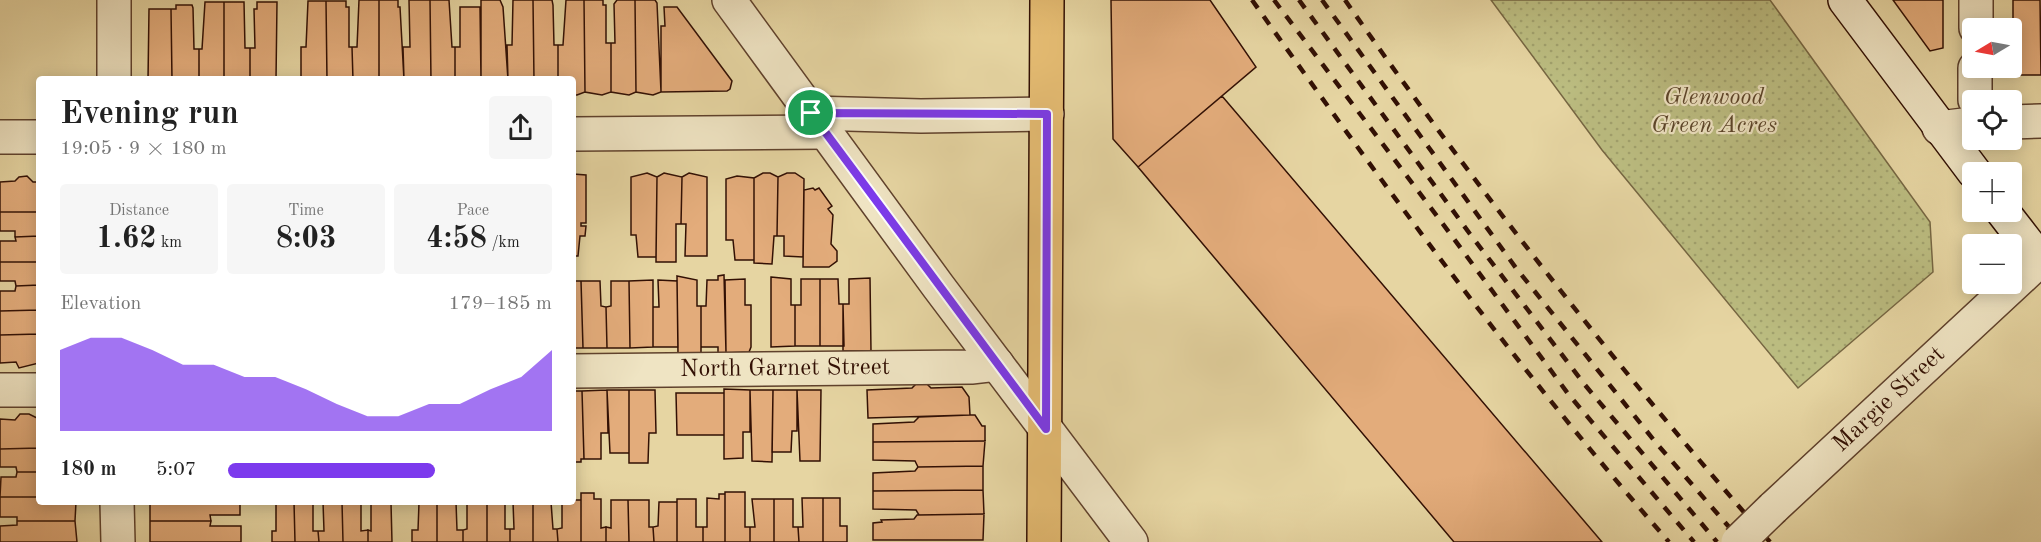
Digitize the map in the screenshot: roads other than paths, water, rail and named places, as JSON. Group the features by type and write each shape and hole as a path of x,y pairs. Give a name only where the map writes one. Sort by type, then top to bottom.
{"main road":[{"path":"1044,542 1047,0"}],"street":[{"path":"114,0 114,76"},
{"path":"729,0 1131,542"},
{"path":"1845,0 1939,129 1967,162"},
{"path":"1976,0 1976,18"},
{"path":"576,134 1047,114"},
{"path":"2022,122 2041,121"},
{"path":"1939,129 1962,126"},
{"path":"0,137 36,137"},
{"path":"2011,222 2041,260"},
{"name":"Margie Street","path":"1738,542 2041,260"},
{"name":"North Garnet Street","path":"576,371 971,367 997,364"},
{"path":"0,390 36,390"},
{"path":"117,505 118,542"}],"railway":[{"path":"1252,0 1454,277 1559,411 1669,542"},
{"path":"1274,0 1569,395 1694,542"},
{"path":"1299,0 1470,234 1585,385 1717,542"},
{"path":"1322,0 1516,268 1657,444 1742,542"},
{"path":"1345,0 1445,140 1550,277 1658,411 1770,542"}],"park label":[{"name":"Glenwood Green Acres","path":"1714,112"}]}
